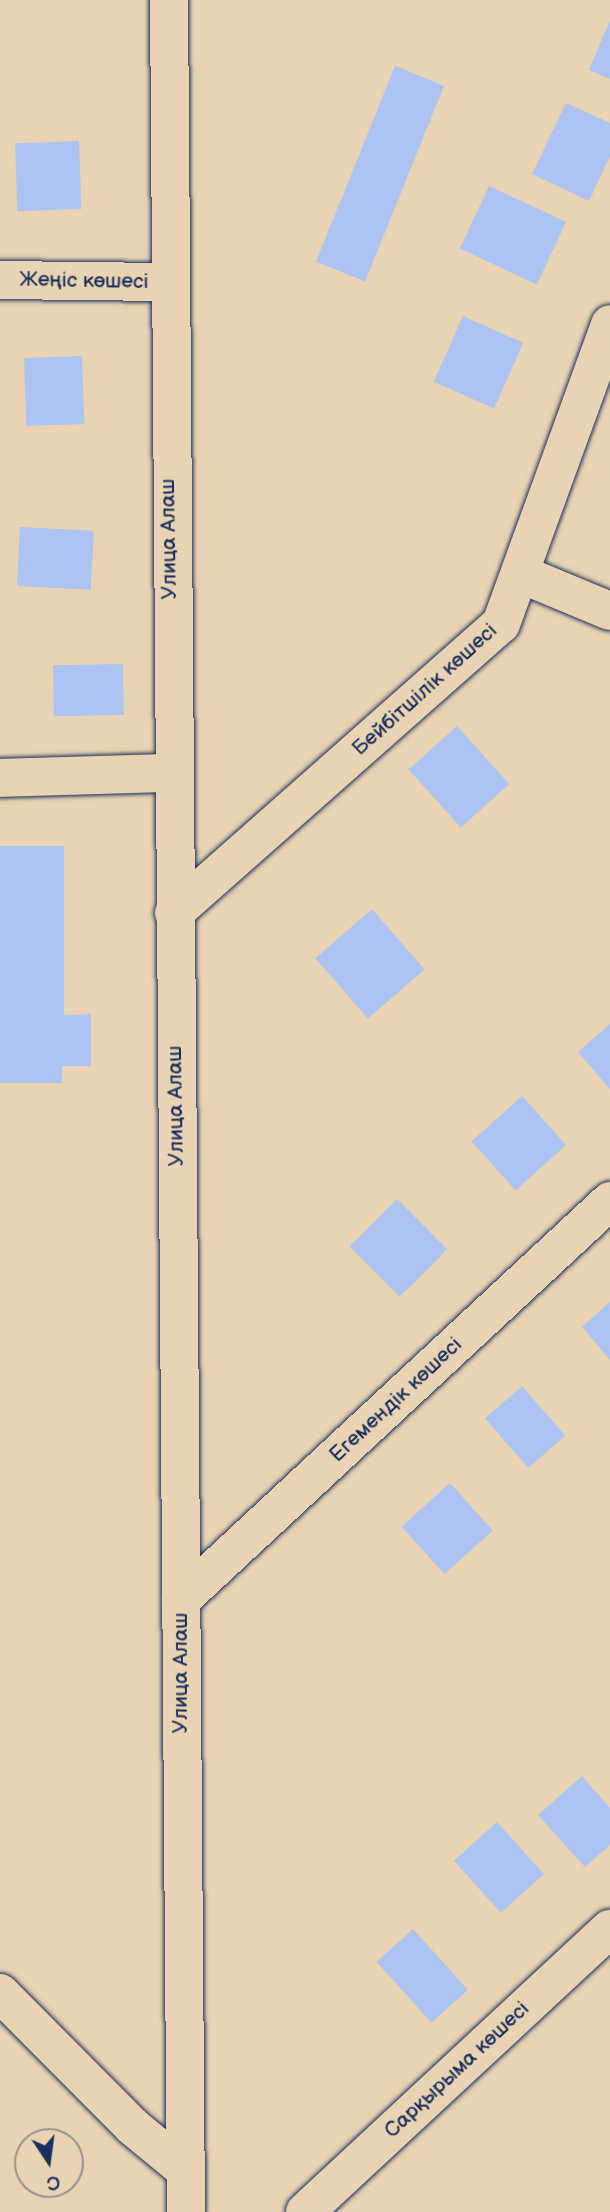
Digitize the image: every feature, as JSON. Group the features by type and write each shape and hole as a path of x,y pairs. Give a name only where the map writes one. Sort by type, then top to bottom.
{"street":[{"name":"Улица Алаш","path":"169,0 167,282 186,2212"},
{"name":"Жеңіс көшесі","path":"0,280 167,282"},
{"name":"Бейбітшілік көшесі","path":"174,912 501,624 610,324"},
{"path":"521,574 610,611"},
{"path":"0,778 172,773"},
{"name":"Егемендік көшесі","path":"181,1600 610,1200"},
{"name":"Сарқырыма көшесі","path":"305,2212 610,1929"},
{"path":"0,1993 132,2126 184,2169"}],"building":[{"path":"610,20 610,79 589,70"},
{"path":"395,66 444,86 365,281 316,262"},
{"path":"566,103 610,123 610,156 589,201 532,174"},
{"path":"79,141 81,209 17,211 15,143"},
{"path":"489,186 566,222 537,284 460,249"},
{"path":"463,316 523,343 494,409 434,382"},
{"path":"82,356 84,424 26,426 24,358"},
{"path":"20,527 94,531 91,590 17,586"},
{"path":"123,664 124,715 54,716 53,665"},
{"path":"457,726 509,784 461,827 409,769"},
{"path":"0,846 64,846 64,1015 91,1014 91,1066 62,1066 62,1083 0,1083"},
{"path":"372,909 424,969 368,1019 315,958"},
{"path":"610,1024 610,1089 578,1052"},
{"path":"522,1096 566,1145 516,1191 471,1142"},
{"path":"397,1199 447,1249 400,1297 350,1246"},
{"path":"610,1302 610,1360 582,1327"},
{"path":"522,1386 565,1436 528,1468 485,1418"},
{"path":"450,1483 493,1531 445,1574 402,1526"},
{"path":"582,1776 610,1808 610,1845 585,1867 538,1815"},
{"path":"497,1822 544,1874 501,1913 454,1861"},
{"path":"413,1929 468,1990 431,2023 377,1962"}]}
